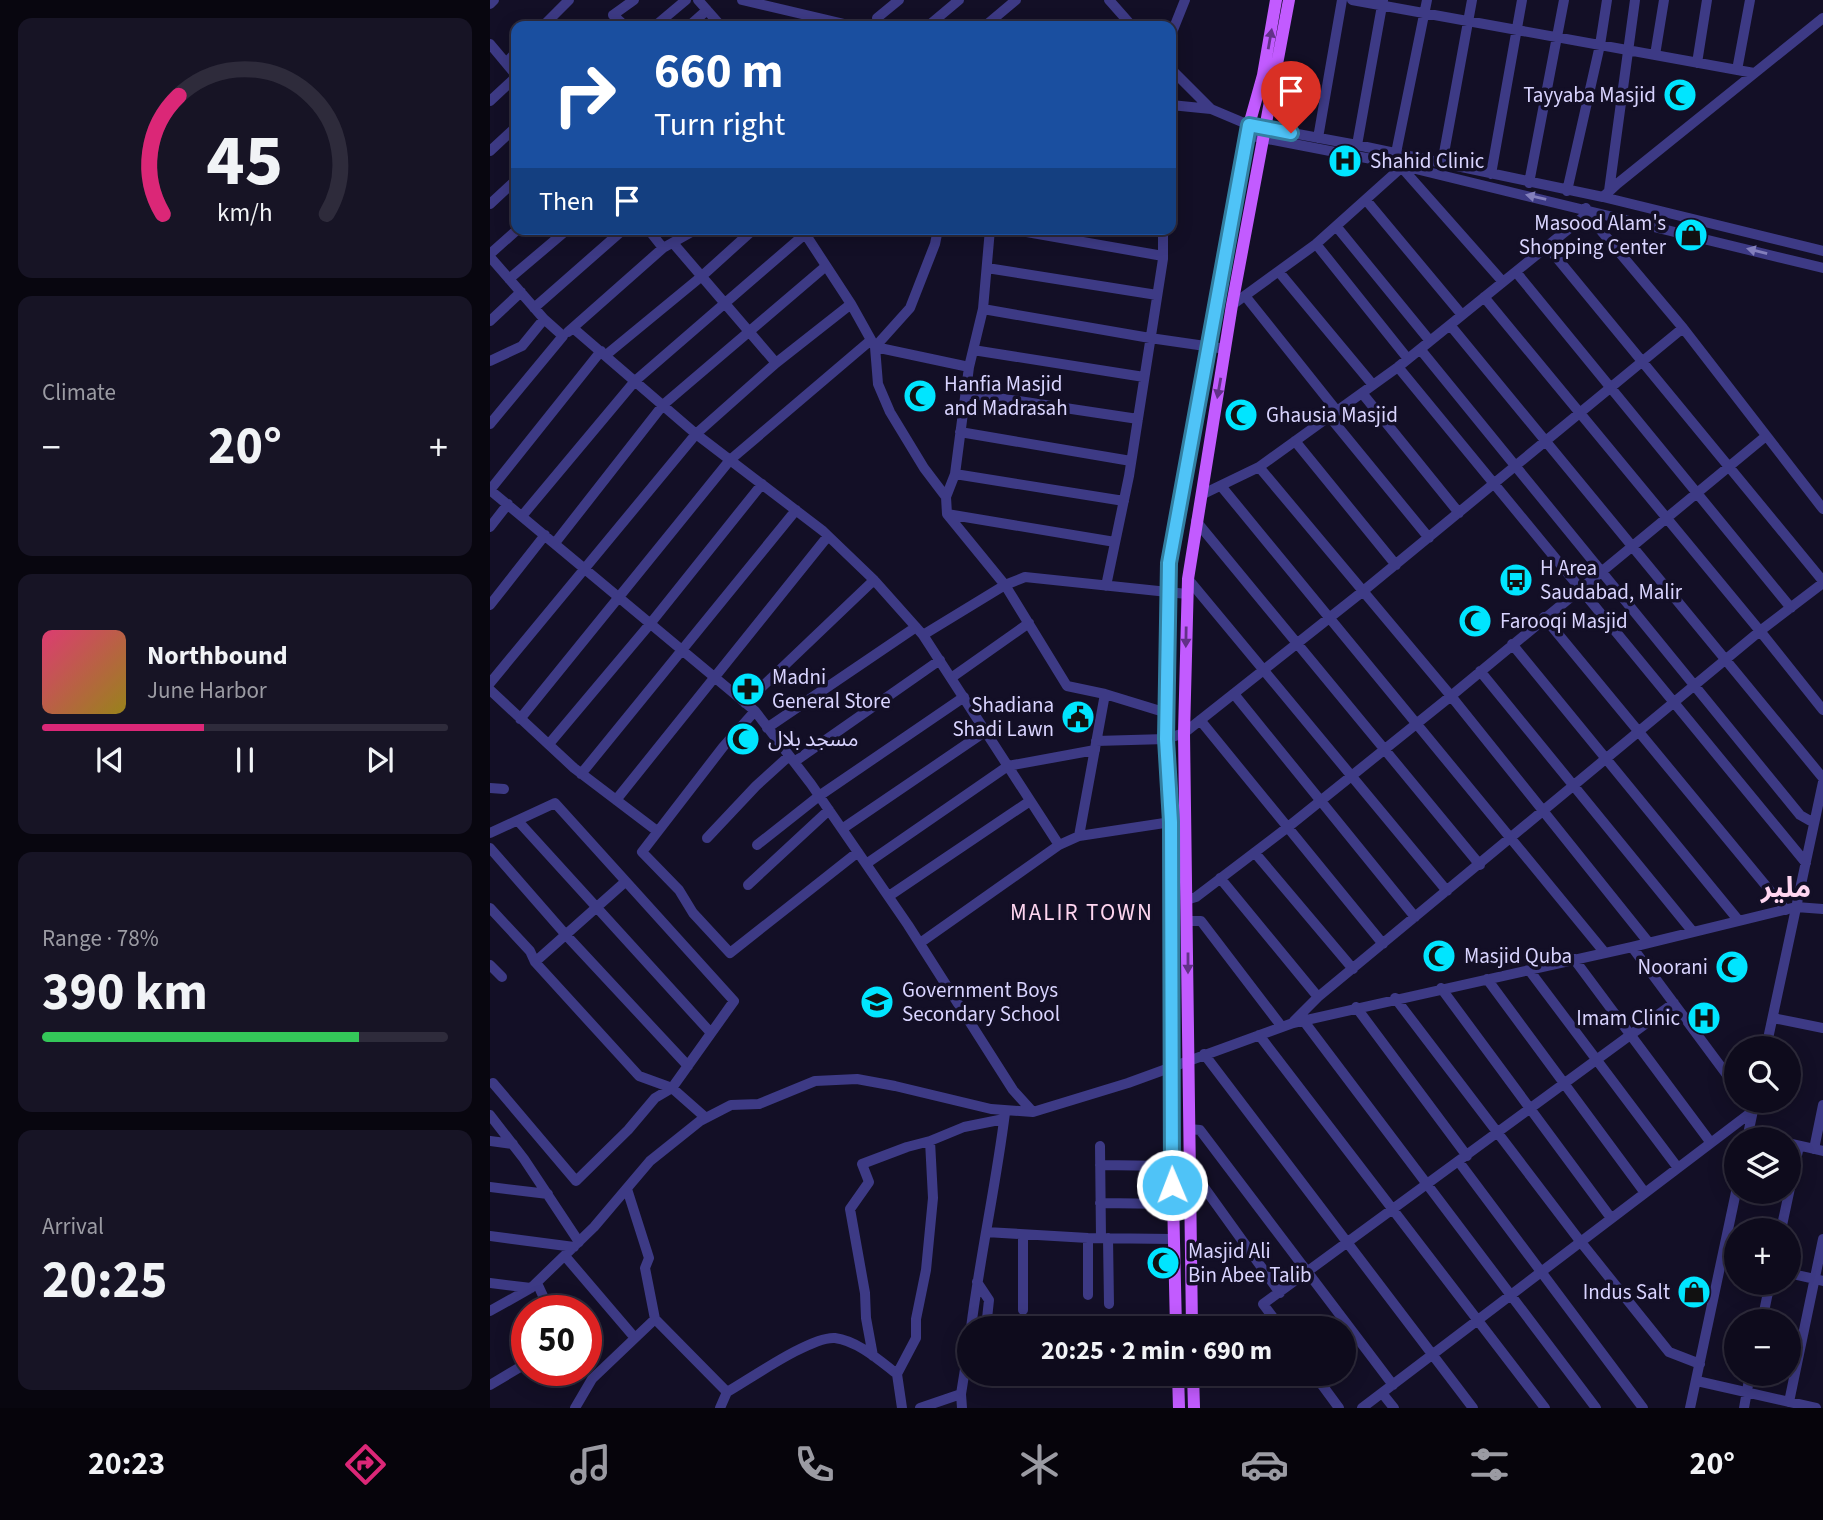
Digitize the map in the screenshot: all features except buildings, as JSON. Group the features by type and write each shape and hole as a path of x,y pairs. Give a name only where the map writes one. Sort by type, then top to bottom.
{"main road":[{"path":"1176,1316 1170,1068 1171,822 1166,739 1169,563 1248,130 1263,75 1276,0"},
{"path":"1192,1316 1184,733 1188,579 1232,305 1289,0"},
{"path":"1178,1386 1179,1408"},
{"path":"1193,1386 1194,1408"}],"street":[{"path":"490,4 494,0"},
{"path":"548,21 569,0"},
{"path":"619,21 612,15 634,0"},
{"path":"661,21 686,0"},
{"path":"698,0 717,21"},
{"path":"742,0 832,21"},
{"path":"877,18 899,0"},
{"path":"934,21 959,0"},
{"path":"994,21 1016,0"},
{"path":"1109,0 1128,21"},
{"path":"1318,138 1342,0"},
{"path":"1352,0 1426,6 1468,23 1754,73"},
{"path":"1442,164 1472,0"},
{"path":"1491,174 1522,0"},
{"path":"1529,183 1564,0"},
{"path":"1567,191 1600,45 1607,0"},
{"path":"1606,194 1635,0"},
{"path":"1655,55 1664,0"},
{"path":"1697,62 1707,0"},
{"path":"1737,70 1750,0"},
{"path":"1175,21 1180,1"},
{"path":"1357,145 1383,3"},
{"path":"1396,153 1426,6"},
{"path":"695,21 707,10"},
{"path":"1606,194 1823,18"},
{"path":"491,48 511,70"},
{"path":"506,63 511,58"},
{"path":"1176,74 1211,109 1248,130 1823,268"},
{"path":"490,102 511,81"},
{"path":"1176,106 1211,109"},
{"path":"490,151 511,132"},
{"path":"1263,133 1318,138 1567,191 1588,195 1606,194 1823,251"},
{"path":"1232,305 1316,244 1403,167"},
{"path":"1403,167 1503,282"},
{"path":"490,204 511,185"},
{"path":"1201,495 1259,467 1398,367 1516,272 1586,211 1588,195"},
{"path":"1366,200 1462,315"},
{"path":"1586,211 1683,328 1823,509"},
{"path":"1336,226 1430,341"},
{"path":"512,235 490,255 494,270 509,279 544,319 563,336"},
{"path":"509,279 561,235"},
{"path":"534,307 617,235"},
{"path":"655,235 702,276 776,363"},
{"path":"490,424 563,336 668,246 687,235"},
{"path":"747,235 702,276 603,353 490,490 755,711 829,810 920,943 1013,1090 1033,1112"},
{"path":"522,516 635,380 800,235"},
{"path":"805,235 851,304 873,344 878,384 890,412 924,468 946,497"},
{"path":"520,719 730,460 873,344 910,308 937,235"},
{"path":"990,235 983,309 969,367 955,474 946,497 947,514 1005,585 1068,686 1167,713"},
{"path":"1043,235 1163,256"},
{"path":"1106,586 1138,419 1163,256 1163,235"},
{"path":"1316,244 1408,359"},
{"path":"1293,1023 1318,998 1415,917 1511,840 1694,685 1823,582 1547,246"},
{"path":"555,543 663,405 826,266"},
{"path":"987,268 1157,295"},
{"path":"1279,272 1373,385"},
{"path":"1516,272 1791,608"},
{"path":"490,321 521,292"},
{"path":"1246,297 1429,537"},
{"path":"1484,297 1823,710"},
{"path":"490,683 696,433 776,363 851,304"},
{"path":"983,309 1226,349"},
{"path":"490,361 522,346 544,319"},
{"path":"1450,325 1727,659 1823,780 1805,863 1791,908 1769,1036"},
{"path":"573,328 696,433 828,536 874,580 920,631 1059,845"},
{"path":"866,864 1008,766 1095,746 1166,739 1184,733 1396,565 1683,328"},
{"path":"873,344 969,367"},
{"path":"1420,349 1801,815 1814,823"},
{"path":"973,350 1144,377"},
{"path":"1398,367 1805,863"},
{"path":"965,393 1138,419"},
{"path":"1362,393 1459,513"},
{"path":"960,432 1131,461"},
{"path":"1186,900 1196,897 1321,801 1766,436"},
{"path":"1295,442 1396,565"},
{"path":"1259,467 1451,696 1649,943"},
{"path":"955,474 1124,501"},
{"path":"549,744 762,484"},
{"path":"1221,486 1605,953"},
{"path":"490,527 508,504"},
{"path":"581,774 796,510"},
{"path":"947,514 1115,542"},
{"path":"1196,521 1480,865"},
{"path":"490,606 545,535"},
{"path":"616,800 828,536"},
{"path":"767,728 920,631 1025,577 1187,594"},
{"path":"1188,579 1447,891"},
{"path":"745,703 874,580"},
{"path":"1544,617 1791,908"},
{"path":"951,678 1029,623"},
{"path":"1512,645 1739,921"},
{"path":"707,838 755,786 940,660"},
{"path":"1480,671 1693,932"},
{"path":"490,690 581,774 657,831"},
{"path":"1079,836 1105,694"},
{"path":"1234,694 1415,917"},
{"path":"757,845 819,796 964,697"},
{"path":"755,711 723,747 642,852 679,890 693,913 730,953 858,852"},
{"path":"1200,720 1383,944"},
{"path":"842,829 986,731"},
{"path":"490,788 504,789"},
{"path":"888,896 1030,801"},
{"path":"490,833 555,803 734,1001 672,1088 655,1098 628,1130 576,1181 493,1083"},
{"path":"748,885 829,810"},
{"path":"518,821 711,1033"},
{"path":"920,943 1059,845 1079,836 1171,822"},
{"path":"490,848 566,935 688,1066"},
{"path":"1255,853 1353,969"},
{"path":"1220,878 1318,998"},
{"path":"535,962 625,882"},
{"path":"490,908 530,951 535,962 639,1076 672,1088 706,1118"},
{"path":"873,1356 850,1209 869,1182 862,1164 930,1141 964,1126 1005,1114 1033,1112 1170,1068 1293,1023 1632,947 1791,908 1823,909"},
{"path":"1188,921 1200,921 1293,1023 1427,1185 1596,1408"},
{"path":"1632,947 1724,1071"},
{"path":"1574,959 1711,1143"},
{"path":"490,965 502,977"},
{"path":"1529,970 1678,1168"},
{"path":"1486,979 1645,1193"},
{"path":"1441,988 1611,1218"},
{"path":"1395,998 1580,1241 1670,1352 1700,1364"},
{"path":"1272,1316 1263,1304 1674,1003"},
{"path":"1356,1007 1541,1272 1641,1405 1628,1408"},
{"path":"1773,1018 1823,1028"},
{"path":"1259,1035 1545,1408"},
{"path":"1205,1054 1473,1408"},
{"path":"490,1311 534,1285 565,1256 650,1161 706,1118 731,1105 759,1104 815,1081 856,1079 895,1086 1005,1114"},
{"path":"1801,1146 1818,1150 1823,1105"},
{"path":"1362,1408 1711,1143 1746,1113"},
{"path":"972,1316 1005,1114"},
{"path":"490,1115 548,1194 577,1244"},
{"path":"1189,1129 1200,1130 1393,1385"},
{"path":"490,1141 513,1144"},
{"path":"902,1408 897,1374 916,1338 916,1319 926,1270 933,1198 930,1141"},
{"path":"1100,1146 1100,1203 1109,1304"},
{"path":"1100,1165 1171,1166"},
{"path":"1188,1165 1280,1293"},
{"path":"490,1187 548,1194"},
{"path":"627,1189 649,1258 645,1268 655,1319 727,1392"},
{"path":"1100,1203 1172,1204"},
{"path":"1690,1408 1734,1204"},
{"path":"986,1232 1023,1236 1173,1239"},
{"path":"490,1236 577,1244"},
{"path":"1023,1236 1023,1310"},
{"path":"1088,1238 1088,1295"},
{"path":"1789,1402 1819,1280 1823,1239"},
{"path":"565,1256 635,1338"},
{"path":"1801,1276 1819,1280"},
{"path":"976,1282 989,1300 987,1316"},
{"path":"490,1283 534,1285"},
{"path":"534,1285 540,1295"},
{"path":"602,1364 655,1319"},
{"path":"718,1407 727,1392 776,1362 815,1342 834,1338 856,1345 897,1374"},
{"path":"490,1385 511,1373"},
{"path":"1697,1381 1816,1408"},
{"path":"578,1407 585,1386"},
{"path":"962,1408 963,1386"},
{"path":"1323,1386 1339,1408"},
{"path":"1744,1408 1747,1386"},
{"path":"1382,1393 1394,1408"},
{"path":"920,1408 961,1394"}],"place":[{"name":"Tayyaba Masjid","path":"1680,95"},
{"name":"Shahid Clinic","path":"1345,161"},
{"name":"Masood Alam's Shopping Center","path":"1691,235"},
{"name":"Hanfia Masjid and Madrasah","path":"920,396"},
{"name":"Ghausia Masjid","path":"1241,415"},
{"name":"H Area Saudabad, Malir","path":"1516,580"},
{"name":"Farooqi Masjid","path":"1475,621"},
{"name":"Madni General Store","path":"748,689"},
{"name":"Shadiana Shadi Lawn","path":"1078,717"},
{"name":"مسجد بلال","path":"743,739"},
{"name":"Masjid Quba","path":"1439,956"},
{"name":"Noorani","path":"1732,967"},
{"name":"Government Boys Secondary School","path":"877,1002"},
{"name":"Imam Clinic","path":"1704,1018"},
{"name":"Masjid Ali Bin Abee Talib","path":"1163,1263"},
{"name":"Indus Salt","path":"1694,1292"}],"district":[{"name":"ملیر","path":"1786,888"},
{"name":"MALIR TOWN","path":"1082,912"}],"route":[{"path":"1172,1185 1171,822 1166,739 1169,563 1249,125 1291,133"}]}
